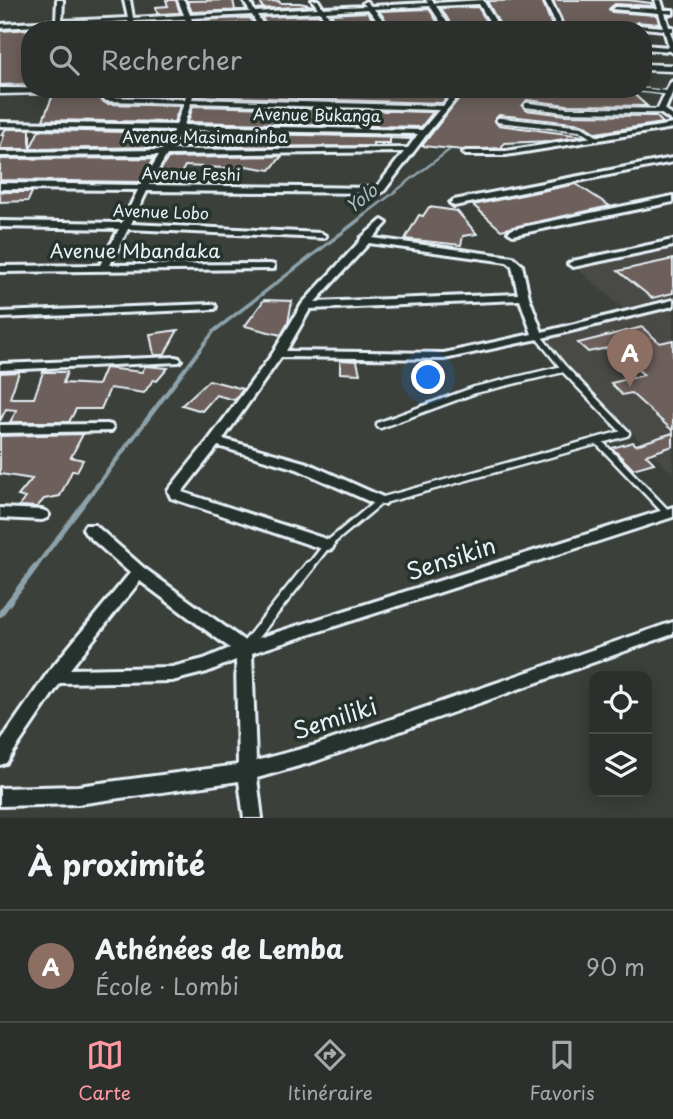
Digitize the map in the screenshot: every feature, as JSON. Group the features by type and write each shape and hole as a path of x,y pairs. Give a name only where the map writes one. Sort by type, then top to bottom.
{"street":[{"path":"59,21 60,0"},
{"path":"127,0 131,20"},
{"path":"181,0 189,21"},
{"path":"246,0 258,21"},
{"path":"315,0 328,21"},
{"path":"364,0 381,21"},
{"path":"547,0 557,21"},
{"path":"652,48 673,49 671,29 660,11 658,0"},
{"path":"119,21 481,1 492,21"},
{"path":"430,2 443,21"},
{"path":"615,9 673,12"},
{"path":"0,26 21,26"},
{"path":"652,28 671,29"},
{"path":"652,67 673,68"},
{"path":"673,83 671,93 661,111 673,120"},
{"path":"0,91 21,91"},
{"path":"104,268 144,187 180,126 189,98"},
{"path":"410,150 453,98"},
{"path":"107,99 444,108"},
{"name":"Avenue Bukanga","path":"0,124 424,132"},
{"path":"466,153 506,153 673,127"},
{"name":"Avenue Masimaninba","path":"0,154 410,150"},
{"name":"Avenue Feshi","path":"0,186 369,191 381,189 410,150"},
{"path":"454,203 673,160"},
{"path":"513,232 673,199"},
{"path":"327,545 176,495 177,486 215,441 278,354 306,306 382,223"},
{"name":"Avenue Lobo","path":"0,224 124,226 321,236"},
{"path":"365,240 510,259 517,265 524,298 538,336"},
{"path":"573,264 673,243"},
{"name":"Avenue Mbandaka","path":"0,269 270,267"},
{"path":"306,306 524,298"},
{"path":"278,354 444,356 673,303"},
{"path":"0,315 211,307"},
{"path":"0,367 175,360"},
{"path":"0,429 107,428"},
{"path":"215,441 302,466 380,501"},
{"path":"0,513 42,515"},
{"name":"Sensikin","path":"55,676 172,674 207,665 244,649 670,513"},
{"path":"90,529 139,572 244,649 247,772 253,818"},
{"path":"0,757 55,676 139,572"},
{"name":"Semiliki","path":"0,797 78,795 247,772 316,753 673,628"}],"lane":[{"path":"652,91 671,93"},
{"path":"527,105 567,110 661,111"},
{"path":"499,120 581,130 597,139"},
{"path":"244,649 327,545 380,501 626,433 564,369 538,336"},
{"path":"380,425 475,390 564,369"},
{"path":"598,441 670,513"}],"shaded area":[{"path":"673,246 673,301 627,312 574,266"},
{"path":"673,308 673,474 569,369 546,339"}],"building":[{"path":"166,0 176,0 180,13 157,14 156,7 168,6"},
{"path":"233,0 235,10 246,10 192,12 187,1"},
{"path":"542,0 550,21 498,21 487,1"},
{"path":"553,0 628,0 651,3 652,6 615,4 609,9 612,12 657,15 659,24 652,23 652,21 562,21"},
{"path":"279,1 313,6 256,9 263,8 260,2"},
{"path":"478,7 486,21 449,21 441,8"},
{"path":"429,9 437,21 386,21 379,11"},
{"path":"367,12 374,21 335,21 331,14"},
{"path":"319,15 323,21 264,21 262,17"},
{"path":"250,18 252,21 195,21"},
{"path":"21,30 21,84 0,85 0,31"},
{"path":"52,98 103,98 101,100 107,104 180,106 174,122 43,120"},
{"path":"266,98 446,98 442,103"},
{"path":"459,98 638,98 647,106 567,105 527,100 522,106 526,110 566,115 656,116 663,123 596,133 582,124 499,115 494,120 498,125 583,136 551,141 504,143 501,148 463,150 422,146"},
{"path":"193,106 433,112 421,127 188,122"},
{"path":"6,129 30,129 30,149 0,149 4,135 1,135"},
{"path":"39,130 169,133 161,147 30,149"},
{"path":"183,133 413,137 390,138 390,143 373,143 373,146 175,147"},
{"path":"282,156 270,170 246,166 244,169 185,166 180,175 158,174 168,158"},
{"path":"154,158 140,182 0,180 0,159"},
{"path":"576,184 610,206 501,230 473,205"},
{"path":"0,192 32,192 28,201 0,202"},
{"path":"429,207 457,211 477,234 463,236 461,245 405,239 419,215 423,216"},
{"path":"673,259 673,293 652,298 618,271"},
{"path":"264,300 292,301 288,323 281,335 245,326"},
{"path":"642,327 660,343 673,340 673,431 631,393 622,395 611,383 644,375 612,347 588,352 578,343"},
{"path":"178,330 164,355 154,355 150,334"},
{"path":"340,360 357,361 360,374 340,373"},
{"path":"145,366 168,368 157,381 153,380 144,393 110,388 101,409 76,409 69,422 10,422 17,410 6,409 0,421 0,373 19,372 10,398 34,398 43,372 67,372 63,383 98,385 105,368 142,372"},
{"path":"209,380 243,389 235,400 216,395 202,411 182,405"},
{"path":"673,433 673,446 646,455 654,463 633,469 612,448 633,442 636,445"},
{"path":"83,434 71,457 83,460 77,471 72,471 60,496 44,499 37,507 19,506 25,498 18,496 32,479 0,474 0,436"}],"waterway":[{"name":"Yolo","path":"362,217 453,147"},
{"name":"Yolo","path":"184,371 214,331 365,215"},
{"path":"35,568 185,369"},
{"path":"0,614 36,566"}],"place":[{"name":"Athénées de Lemba","path":"630,387"}]}
